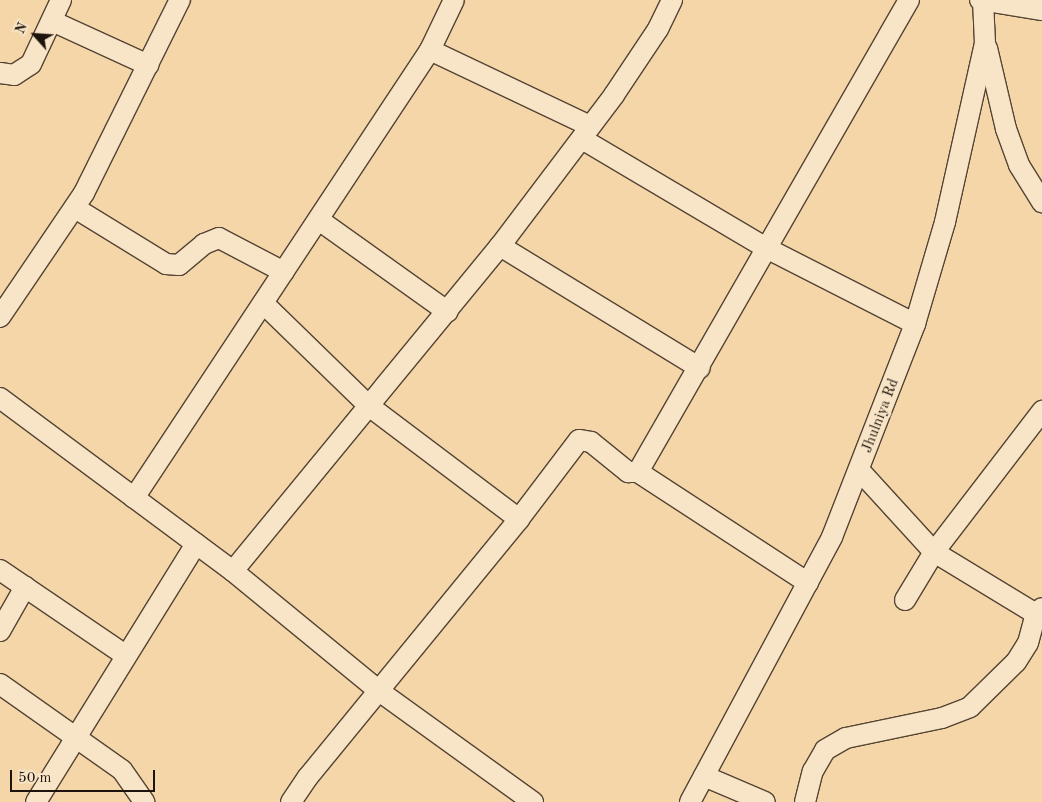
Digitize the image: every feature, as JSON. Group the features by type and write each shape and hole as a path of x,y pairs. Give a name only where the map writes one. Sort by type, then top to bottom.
{"street":[{"path":"0,74 14,75 31,64 61,0"},
{"path":"0,317 75,208 180,0"},
{"path":"134,498 430,50 454,0"},
{"path":"233,571 448,312 500,246 586,133 658,29 672,0"},
{"path":"638,472 700,368 909,0"},
{"path":"982,0 1042,10"},
{"name":"Jhulniya Rd","path":"690,802 808,583 860,471 915,324 945,222 986,43 982,0"},
{"path":"52,21 148,65"},
{"path":"986,43 1006,129 1019,166 1042,202"},
{"path":"430,50 586,133 768,249 915,324"},
{"path":"75,208 166,264 179,264 204,244 219,238 284,272"},
{"path":"319,220 448,312"},
{"path":"500,246 700,368"},
{"path":"263,303 369,406 519,520"},
{"path":"0,398 233,571 380,691 533,802"},
{"path":"905,600 934,552 1042,411"},
{"path":"292,802 308,776 519,520 579,440 591,442 628,472 638,472 808,583"},
{"path":"805,802 813,771 825,750 846,738 942,718 970,707 995,686 1035,646 1039,611 934,552 860,471"},
{"path":"36,802 125,655 196,544"},
{"path":"0,570 125,655"},
{"path":"0,631 25,587"},
{"path":"0,684 77,734 122,770 144,802"},
{"path":"704,776 766,802"}]}
